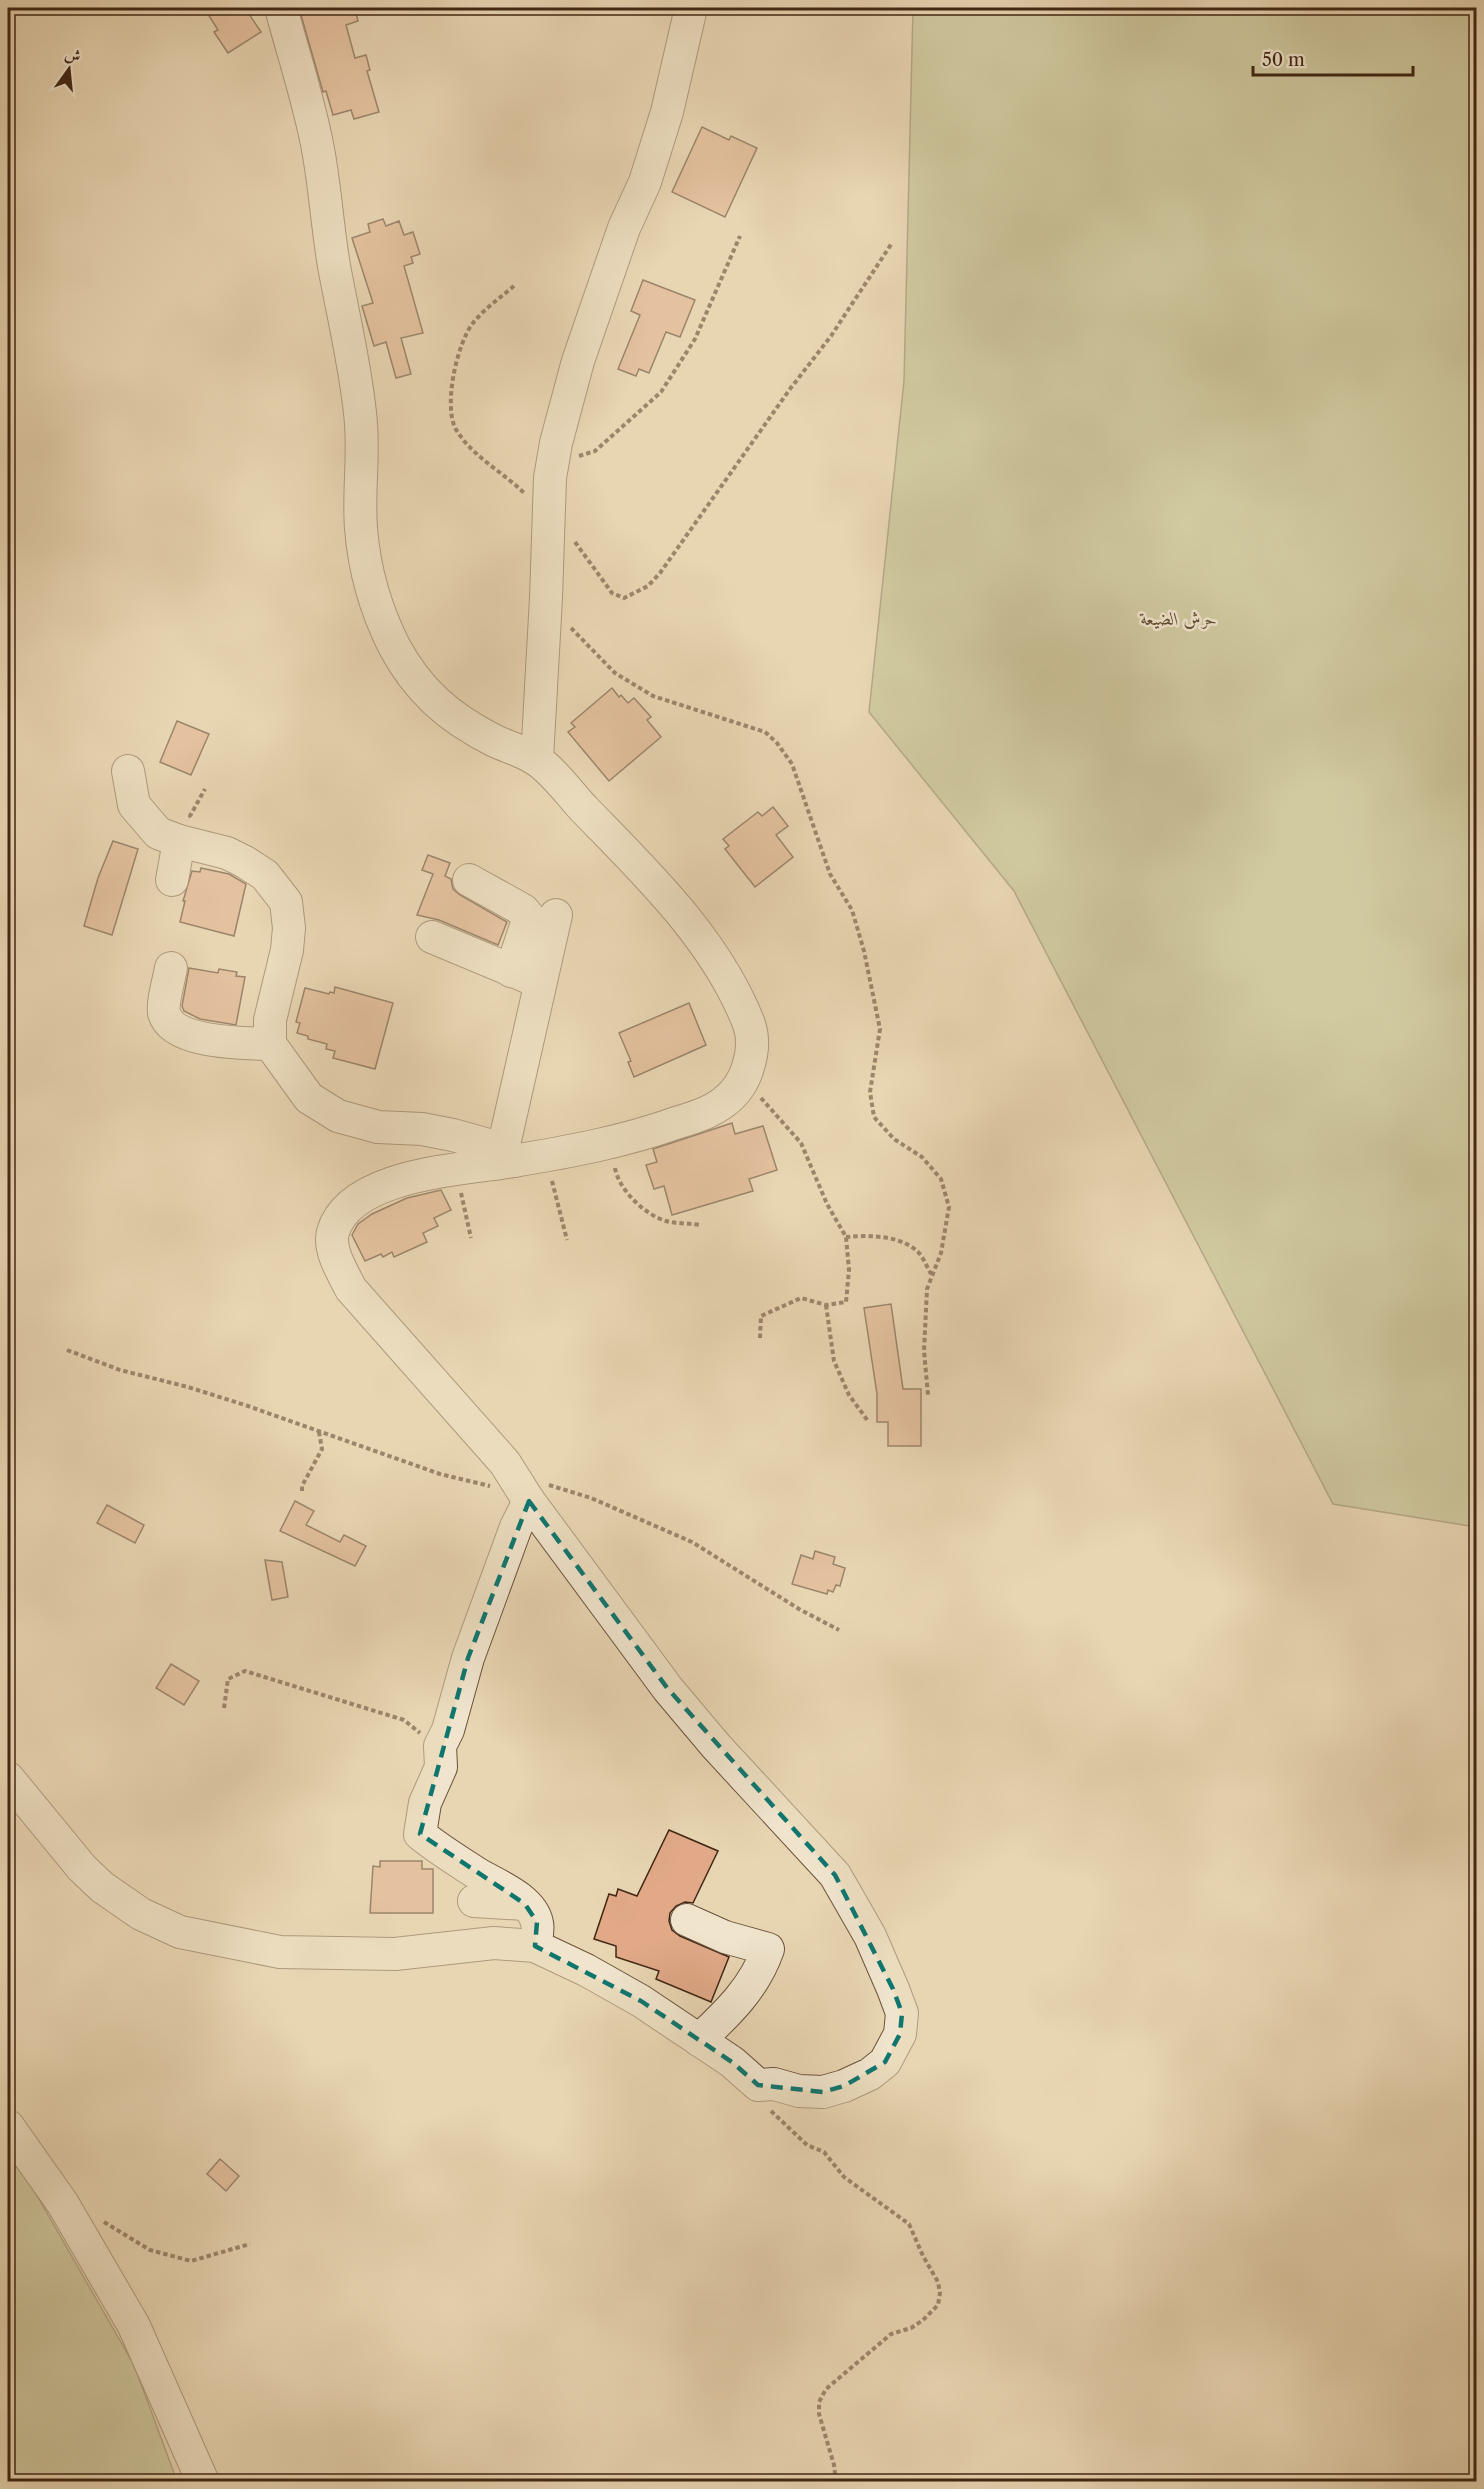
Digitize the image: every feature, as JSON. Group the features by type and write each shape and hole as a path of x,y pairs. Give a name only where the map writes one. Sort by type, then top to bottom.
{"street":[{"path":"8,1778 82,1868 102,1887 141,1914 180,1932 280,1952 395,1954 494,1943 535,1946 586,1970 641,2001 732,2062 758,2085 774,2084 799,2091 823,2092 844,2086 870,2074 885,2062 900,2034 902,2013 893,1989 870,1936 836,1875 716,1746 668,1689 524,1493 505,1463 351,1289 337,1260 331,1237 340,1216 356,1201 393,1182 457,1169 508,1155 544,1154 610,1144 706,1113 726,1101 744,1081 752,1058 753,1036 743,1008 720,967 683,915 537,759 492,739 442,709 417,682 394,646 372,590 361,526 361,418 327,226 318,145 281,8"},
{"path":"537,759 546,598 559,525 552,463 563,412 578,361 624,228 645,182 668,111 692,8"},
{"path":"128,771 134,805 158,832 179,841 227,853 245,862 265,875 286,902 289,928 287,951 270,1020 270,1044 309,1098 338,1116 378,1127 422,1129 453,1135 508,1155"},
{"path":"172,880 179,841"},
{"path":"469,880 523,910 529,916 508,1155"},
{"path":"525,976 556,915"},
{"path":"432,937 525,976"},
{"path":"171,968 163,1011 169,1024 186,1033 210,1040 270,1044"},
{"path":"524,1493 516,1527 471,1649 448,1730 441,1746 441,1767 425,1803 420,1834 480,1875 509,1889 525,1904 537,1922 535,1946"},
{"path":"474,1901 525,1904"},
{"path":"687,1920 725,1936 768,1948 763,1965 751,1985 726,2015 699,2040"},
{"path":"8,2126 63,2204 134,2326 197,2469 220,2481"}],"path":[{"path":"552,463 595,451 661,392 695,339 740,236"},
{"path":"514,286 473,323 460,348 450,391 450,415 456,430 471,447 559,525 612,593 624,598 648,586 660,573 790,389 831,336 892,243"},
{"path":"546,598 585,644 615,673 652,696 765,732 777,743 792,764 830,874 852,910 864,951 880,1029 870,1092 874,1116 894,1139 922,1157 941,1179 949,1207 941,1252 927,1289 924,1351 928,1395"},
{"path":"744,1081 801,1143 827,1204 846,1237 849,1270 846,1302 826,1305 801,1298 761,1316 760,1338"},
{"path":"610,1144 616,1176 633,1201 665,1221 700,1225"},
{"path":"544,1154 567,1240"},
{"path":"457,1169 471,1238"},
{"path":"846,1237 866,1235 909,1245 920,1254 932,1275"},
{"path":"826,1305 834,1361 849,1395 868,1421"},
{"path":"67,1350 120,1370 188,1387 248,1406 440,1474 524,1493 550,1485 572,1490 692,1542 799,1609 839,1630"},
{"path":"302,1491 302,1486 322,1449 319,1432"},
{"path":"224,1708 228,1679 245,1671 404,1720 427,1739 441,1746"},
{"path":"758,2085 764,2104 807,2145 824,2152 844,2177 909,2224 938,2282 940,2293 938,2305 911,2328 891,2334 826,2389 819,2402 819,2414 834,2465 836,2481"},
{"path":"101,2220 150,2250 191,2261 250,2244"}],"highlighted area":[{"path":"529,1501 668,1689 835,1875 893,1989 902,2013 900,2034 885,2062 844,2086 823,2092 758,2085 732,2062 641,2001 535,1946 537,1922 525,1904 420,1834 468,1658"}],"green space":[{"name":"حرش الضيعة","path":"913,8 1476,8 1476,1527 1333,1504 1014,891 869,712 904,381"},
{"path":"8,2157 28,2180 134,2365 177,2481 8,2481"}],"building":[{"path":"204,8 245,8 261,32 228,53 214,32 218,30"},
{"path":"310,8 355,8 358,21 346,25 355,58 366,55 370,70 367,71 379,112 354,119 351,110 333,115 326,91 323,92 301,15 311,12"},
{"path":"702,127 729,140 731,136 757,148 725,217 672,192"},
{"path":"383,219 386,226 399,221 404,235 413,232 420,254 411,257 413,263 404,266 423,333 401,338 411,374 396,378 386,342 374,346 362,306 373,303 352,238 370,232 368,224"},
{"path":"643,280 695,300 680,337 666,332 649,373 639,369 636,376 618,369 640,315 631,311"},
{"path":"612,688 628,703 634,698 651,717 647,720 661,737 609,781 568,732 575,727 571,723"},
{"path":"177,721 209,734 191,775 160,762"},
{"path":"773,807 788,826 776,835 793,857 755,887 725,849 729,846 723,839 758,812 762,816"},
{"path":"113,841 138,849 112,935 84,926 98,878"},
{"path":"428,855 450,863 445,876 451,879 453,889 460,895 507,922 498,945 439,920 417,915 433,874 422,870"},
{"path":"201,868 229,874 246,884 234,936 180,922 185,901 183,901 192,871 200,872"},
{"path":"189,968 218,973 219,969 237,972 236,976 245,977 236,1025 200,1019 184,1011 182,1006"},
{"path":"335,987 393,1003 375,1069 333,1058 335,1051 326,1049 327,1044 308,1039 308,1036 297,1033 300,1023 296,1022 305,988 329,994 334,993"},
{"path":"689,1003 706,1045 634,1077 628,1062 631,1061 619,1033"},
{"path":"732,1123 735,1134 763,1126 777,1170 749,1179 753,1191 672,1215 664,1186 654,1189 646,1165 657,1162 653,1149"},
{"path":"441,1190 451,1210 434,1218 438,1226 423,1233 427,1242 394,1257 392,1252 383,1257 381,1254 365,1261 352,1235 358,1224 372,1214 407,1198"},
{"path":"891,1304 903,1389 921,1389 921,1446 888,1446 888,1422 877,1422 877,1394 864,1308"},
{"path":"295,1501 314,1511 306,1525 340,1542 344,1535 366,1546 355,1566 280,1531"},
{"path":"107,1505 144,1525 135,1543 97,1523"},
{"path":"815,1551 835,1557 833,1564 845,1568 840,1586 836,1585 833,1592 828,1590 827,1594 792,1584 801,1555 813,1559"},
{"path":"265,1560 282,1562 288,1597 272,1600"},
{"path":"171,1664 199,1681 184,1705 156,1688"},
{"path":"669,1830 718,1851 693,1903 685,1902 676,1906 670,1913 669,1921 672,1930 680,1936 729,1957 711,2002 656,1979 659,1971 616,1957 616,1946 594,1939 609,1894 616,1896 618,1889 637,1896"},
{"path":"380,1861 422,1861 422,1869 433,1869 433,1913 370,1913 373,1866 380,1867"},
{"path":"220,2159 239,2176 226,2191 207,2174"}]}
